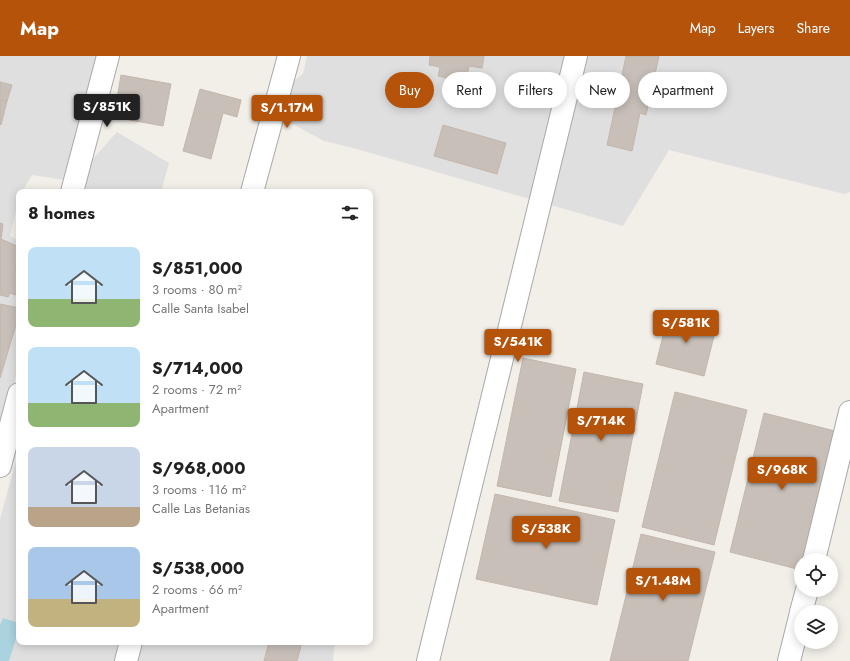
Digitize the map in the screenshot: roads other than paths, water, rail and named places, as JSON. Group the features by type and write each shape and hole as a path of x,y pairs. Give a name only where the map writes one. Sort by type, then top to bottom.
{"street":[{"path":"73,189 108,56"},
{"path":"253,189 290,56"},
{"path":"428,661 576,56"},
{"path":"0,466 16,405"},
{"path":"816,553 850,412"},
{"path":"789,661 794,641"},
{"path":"126,661 130,645"}],"water":[{"path":"3,618 16,622 16,639 9,661 0,661 0,625"}]}
